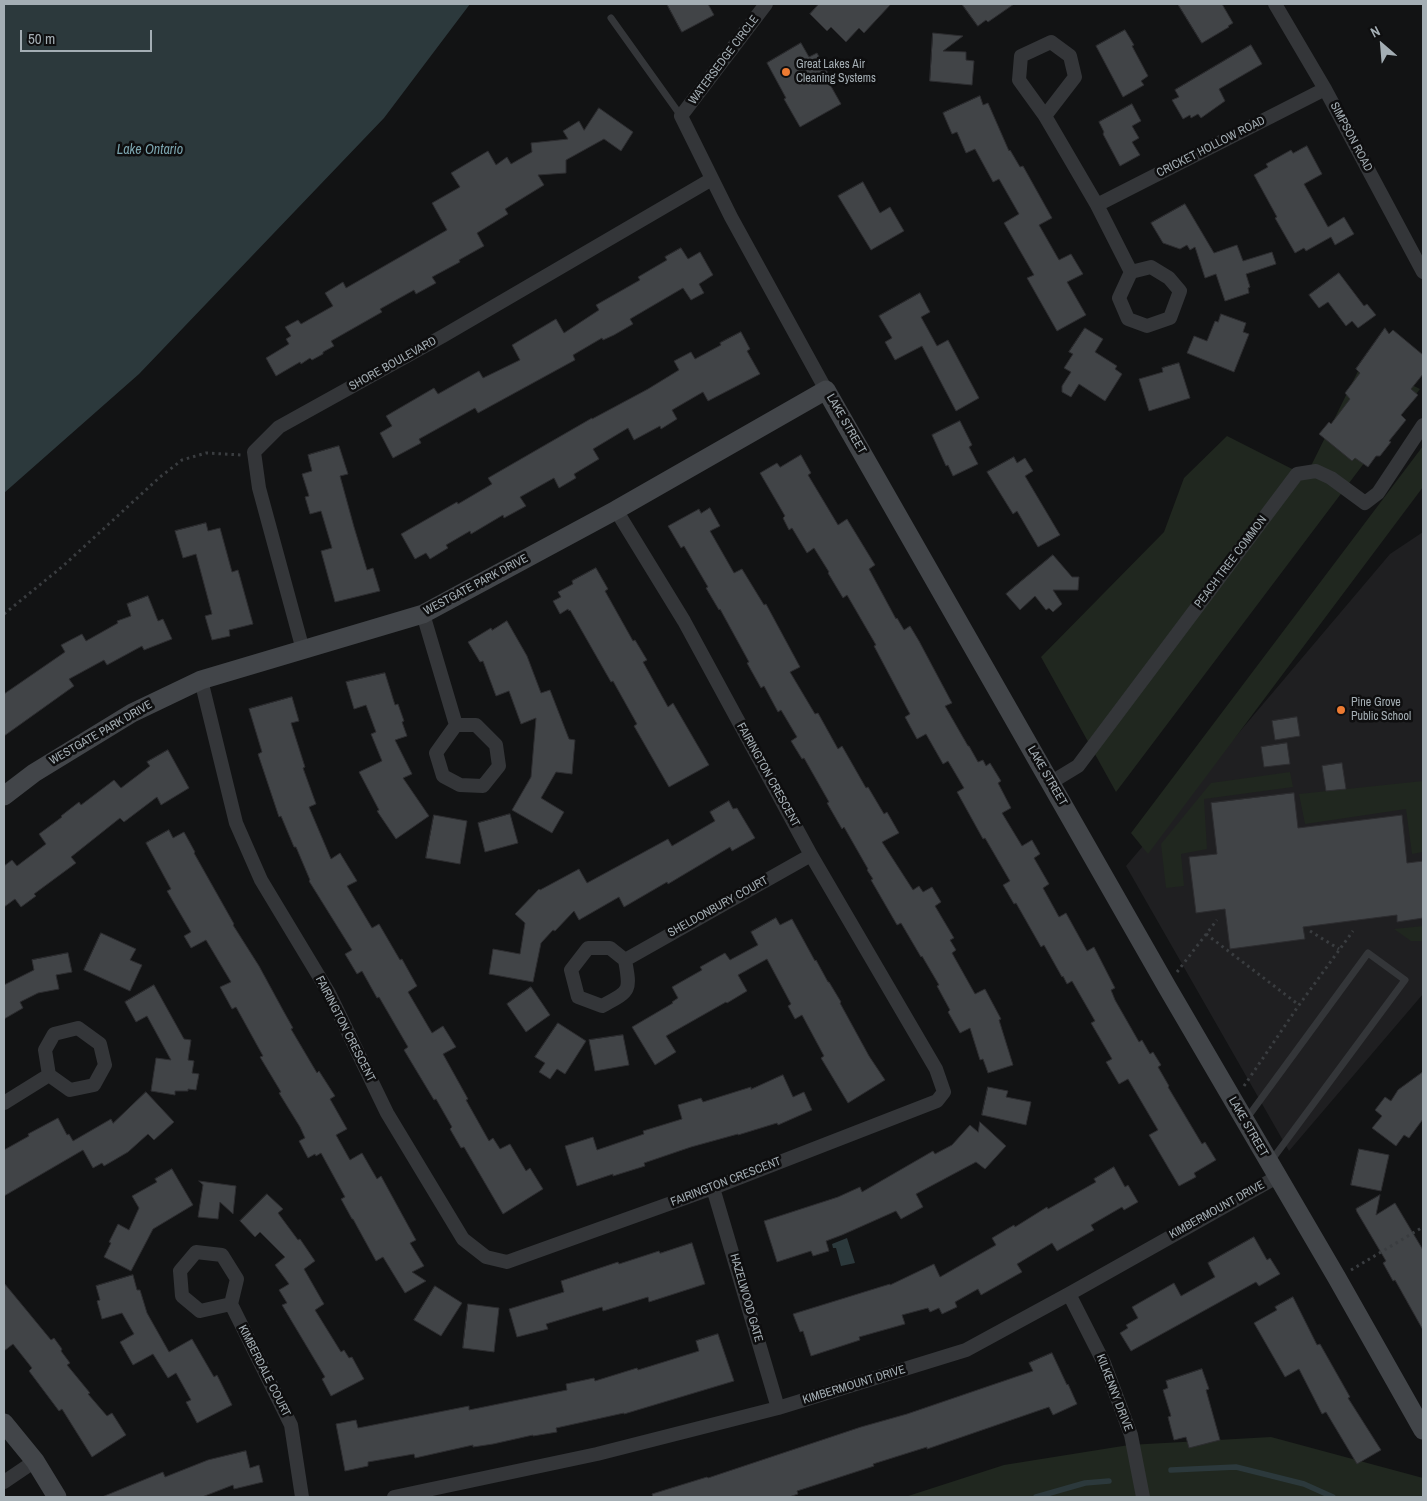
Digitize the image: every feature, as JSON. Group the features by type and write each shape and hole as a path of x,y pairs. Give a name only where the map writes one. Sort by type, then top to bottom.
{"street":[{"name":"WATERSEDGE CIRCLE","path":"681,116 766,4"},
{"name":"SIMPSON ROAD","path":"1275,4 1325,90 1423,272"},
{"path":"1045,116 1075,77 1070,56 1051,42 1021,56 1018,80 1045,116 1097,205 1132,272"},
{"name":"CRICKET HOLLOW ROAD","path":"1097,205 1325,90"},
{"name":"LAKE STREET","path":"681,116 731,217 826,390 1167,987 1338,1278 1423,1430"},
{"name":"SHORE BOULEVARD","path":"254,452 279,427 451,331 712,179"},
{"path":"1151,267 1170,278 1180,290 1170,318 1147,326 1128,318 1119,298 1132,272 1151,267"},
{"name":"WESTGATE PARK DRIVE","path":"4,796 34,773 132,713 202,680 423,614 616,510 826,390"},
{"name":"PEACH TREE COMMON","path":"1050,783 1078,766 1297,474 1316,471 1331,478 1365,503 1378,493 1423,425"},
{"path":"254,452 259,488 303,650"},
{"name":"FAIRINGTON CRESCENT","path":"202,680 236,823 261,880 329,993 387,1113 463,1239 486,1257 506,1262 713,1188 937,1101 944,1092 936,1069 811,854 684,621 616,510"},
{"path":"423,614 456,725"},
{"path":"476,724 496,745 499,766 483,786 460,785 443,776 436,753 456,725 476,724"},
{"name":"SHELDONBURY COURT","path":"625,960 811,854"},
{"path":"588,948 610,948 625,960 630,982 624,994 602,1006 578,997 570,970 588,948"},
{"path":"78,1028 100,1044 104,1065 94,1085 70,1090 49,1075 46,1050 54,1034 78,1028"},
{"path":"4,1103 49,1075"},
{"name":"KIMBERMOUNT DRIVE","path":"394,1497 597,1454 778,1408 966,1350 1069,1294 1273,1170"},
{"name":"HAZELWOOD GATE","path":"713,1188 778,1408"},
{"path":"196,1252 222,1255 237,1279 231,1304 200,1311 182,1296 180,1271 196,1252"},
{"name":"KILKENNY DRIVE","path":"1069,1294 1104,1362 1131,1435 1143,1497"},
{"name":"KIMBERDALE COURT","path":"231,1304 291,1425 302,1497"},
{"path":"4,1422 35,1461 57,1497"},
{"path":"4,1482 35,1461"}],"lane":[{"path":"611,18 681,116"},
{"path":"1245,1121 1368,953 1405,980 1273,1170"}],"path":[{"path":"4,614 64,566 160,477 182,460 206,454 236,456 254,452"},
{"path":"1167,987 1217,920"},
{"path":"1310,931 1339,950"},
{"path":"1234,1102 1299,1005 1353,931"},
{"path":"1206,934 1299,1005"},
{"path":"1338,1278 1423,1227"}],"shaded area":[{"path":"1363,361 1420,389 1116,792 1041,657 1164,532 1184,478 1227,436 1306,476"},
{"path":"1423,446 1423,487 1148,854 1131,833"},
{"name":"Pine Grove Public School","path":"1423,532 1423,994 1289,1151 1126,866 1390,554"},
{"path":"1290,772 1293,787 1204,799 1207,849 1181,854 1184,886 1166,888 1161,844 1211,783"},
{"path":"1423,781 1423,852 1412,854 1406,809 1305,824 1299,794"},
{"path":"1423,926 1423,941 1411,941 1394,929"},
{"path":"1271,1437 1423,1478 1423,1497 905,1497 1004,1465 1129,1445"}],"water":[{"name":"Lake Ontario","path":"4,4 470,4 384,118 139,374 4,493"},
{"path":"847,1238 855,1263 841,1266 836,1248 833,1248 832,1244"}],"building":[{"path":"667,4 708,4 714,15 682,32"},
{"path":"819,4 891,4 864,33 859,28 846,42 831,27 827,31 810,14"},
{"path":"962,4 1014,4 988,22 986,20 978,26"},
{"path":"1178,4 1222,4 1233,23 1202,43"},
{"path":"1125,30 1148,76 1141,81 1144,85 1123,97 1096,46"},
{"path":"933,33 963,36 943,51 966,52 966,60 974,61 972,85 930,81"},
{"path":"801,43 809,57 817,53 831,79 828,81 841,104 800,127 767,63"},
{"path":"1251,45 1262,64 1219,89 1225,101 1201,118 1198,114 1191,118 1190,115 1183,119 1172,100 1179,97 1175,90"},
{"path":"980,96 983,105 988,103 1009,151 1020,167 1023,166 1052,218 1039,225 1059,260 1071,254 1083,274 1067,282 1086,315 1057,331 1027,278 1034,275 1004,223 1019,214 999,179 993,182 975,149 966,153 957,132 952,134 943,113"},
{"path":"1132,104 1141,121 1132,126 1139,138 1132,142 1140,155 1120,166 1103,134 1104,132 1099,122"},
{"path":"599,108 633,132 621,151 604,139 566,160 566,173 538,175 544,185 505,209 508,214 477,233 484,246 432,277 436,283 416,294 414,290 380,309 382,312 331,341 334,346 323,352 323,354 312,360 310,358 301,364 300,362 276,376 266,358 289,344 286,339 291,336 285,327 298,320 301,324 333,306 325,293 343,282 346,288 447,230 432,203 460,187 451,173 488,151 496,165 507,157 511,164 532,152 531,143 568,139 563,131 579,121 584,130"},
{"path":"1307,146 1322,174 1304,184 1328,227 1344,217 1354,234 1335,245 1331,237 1306,251 1304,248 1295,253 1254,175 1268,167 1266,164 1291,150 1293,153"},
{"path":"863,182 880,213 890,207 904,231 871,250 838,196"},
{"path":"1185,204 1214,253 1237,245 1243,261 1272,252 1276,264 1246,274 1250,287 1248,288 1249,293 1225,301 1216,274 1205,278 1195,247 1190,250 1187,245 1180,249 1163,243 1151,223"},
{"path":"681,248 688,259 700,252 713,275 699,284 704,293 691,300 683,288 630,319 633,324 603,340 602,338 573,355 575,360 478,413 475,408 419,439 421,443 393,458 380,433 392,426 386,416 434,388 438,394 479,371 483,378 520,360 512,345 556,319 564,333 599,310 596,305 640,280 638,277 667,260 665,257"},
{"path":"1339,273 1364,306 1367,304 1376,315 1358,328 1352,321 1346,326 1328,302 1319,308 1309,295"},
{"path":"920,293 930,312 921,317 937,346 948,340 979,398 956,411 922,346 895,360 885,342 892,338 879,316"},
{"path":"1221,314 1246,323 1243,332 1249,334 1234,372 1187,353 1194,336 1207,341 1215,321 1218,322"},
{"path":"1085,328 1103,339 1095,352 1117,366 1115,369 1122,374 1105,401 1079,384 1071,397 1062,392 1062,386 1071,372 1064,368 1073,354 1069,352"},
{"path":"1385,328 1389,334 1393,330 1423,355 1423,374 1411,389 1418,395 1401,415 1406,420 1380,456 1376,456 1368,467 1355,458 1352,461 1319,434 1329,422 1331,424 1350,399 1345,393 1360,373 1356,369"},
{"path":"741,332 750,349 747,351 760,374 708,401 703,392 672,410 677,419 661,429 660,426 634,440 628,428 593,449 599,459 574,474 576,478 559,488 554,478 520,497 526,506 504,518 503,515 471,534 470,531 446,545 448,548 430,559 426,553 415,559 401,534 492,484 488,478 679,370 674,361 691,352 695,359"},
{"path":"1179,363 1190,398 1149,411 1139,379 1163,372 1162,368"},
{"path":"960,421 972,445 969,447 978,464 953,476 948,465 946,466 932,435"},
{"path":"339,446 348,474 340,476 354,527 367,570 373,568 380,591 335,602 321,551 332,548 321,511 310,514 305,497 309,496 302,474 312,471 308,455"},
{"path":"801,455 811,473 808,475 838,525 847,519 875,565 869,569 896,619 904,630 910,626 919,641 952,703 945,706 968,746 978,762 983,760 986,766 990,763 1001,781 998,783 1011,808 1002,813 1022,846 1032,840 1040,854 1034,858 1049,884 1043,888 1059,917 1066,913 1087,951 1094,947 1115,988 1111,990 1115,1000 1139,1042 1142,1040 1150,1054 1153,1052 1161,1065 1158,1067 1168,1087 1202,1144 1205,1142 1216,1160 1194,1173 1196,1177 1179,1186 1149,1135 1158,1130 1128,1079 1119,1084 1106,1062 1112,1059 1091,1023 1095,1021 1072,981 1067,984 1044,945 1041,947 1016,903 1014,904 1003,885 1010,881 985,838 983,839 957,792 964,788 948,761 943,764 926,734 917,739 905,717 910,714 874,646 876,645 847,595 843,598 814,548 807,553 792,528 789,530 783,518 785,516 760,473 777,463 780,467"},
{"path":"1014,457 1017,463 1025,458 1033,471 1025,476 1060,535 1038,547 1017,511 1013,514 987,472"},
{"path":"710,508 720,526 710,531 734,573 742,569 764,605 766,604 800,667 790,672 815,714 818,713 838,749 842,746 866,788 868,787 884,814 887,812 899,833 882,842 913,890 919,886 923,892 932,887 941,902 935,906 954,938 950,940 956,950 952,953 975,994 985,989 1001,1019 999,1020 1013,1065 988,1073 983,1059 980,1060 970,1028 960,1033 948,1012 950,1010 937,986 939,985 901,923 897,925 844,827 842,829 804,758 802,759 791,741 797,737 781,710 778,712 764,686 761,688 720,609 706,588 708,587 684,546 681,548 668,526 699,509 701,513"},
{"path":"206,523 208,531 220,528 232,572 238,570 253,624 229,630 230,636 212,640 205,616 212,614 196,554 183,558 175,531"},
{"path":"1053,555 1072,577 1079,577 1078,590 1053,590 1062,604 1053,612 1049,608 1046,610 1035,596 1020,610 1006,594"},
{"path":"596,568 608,589 605,591 633,641 635,640 647,660 643,662 668,707 673,703 709,765 669,787 634,726 637,724 613,681 611,682 570,610 568,609 560,614 553,601 561,597 558,592 573,584 572,581"},
{"path":"148,596 158,621 163,619 172,639 144,650 142,646 107,665 104,660 69,679 74,686 4,736 4,694 65,652 61,645 82,634 86,641 118,623 117,621 131,616 127,604"},
{"path":"507,621 527,656 541,693 550,690 569,739 575,740 572,774 556,772 541,798 564,812 552,833 512,810 531,777 536,718 521,724 509,691 496,696 483,661 480,662 468,642"},
{"path":"385,673 395,705 398,704 404,721 402,722 407,736 395,740 412,774 403,778 429,816 396,839 377,811 379,810 359,772 382,761 371,734 376,732 366,705 354,709 346,682"},
{"path":"292,697 299,721 291,723 305,767 303,768 316,804 309,807 331,859 340,853 357,881 347,886 372,928 379,924 400,960 402,959 417,986 408,992 432,1033 443,1026 456,1047 443,1054 489,1141 493,1138 500,1149 510,1144 526,1171 530,1168 543,1189 503,1214 464,1147 461,1148 450,1129 452,1127 436,1099 434,1100 404,1050 408,1047 379,997 377,998 362,971 357,974 345,954 352,950 309,881 296,847 294,847 281,816 279,817 258,754 262,752 249,709"},
{"path":"1297,717 1300,736 1275,740 1272,721"},
{"path":"1287,743 1290,764 1264,767 1261,747"},
{"path":"168,750 189,788 161,805 157,797 124,822 120,818 71,857 76,863 34,894 36,896 21,907 15,899 4,907 4,866 12,860 17,866 46,844 39,834 79,802 81,805 114,780 121,788 150,766 147,762"},
{"path":"1342,763 1346,789 1326,791 1322,766"},
{"path":"1294,793 1298,828 1402,815 1407,863 1423,861 1423,918 1397,922 1397,915 1303,927 1305,939 1230,949 1225,909 1196,913 1189,857 1217,854 1211,803"},
{"path":"729,801 733,809 737,808 755,838 732,851 730,847 668,884 667,882 624,907 619,897 579,920 574,911 541,943 533,982 489,974 493,949 520,954 525,923 515,914 539,889 579,869 587,883 668,839 672,846 715,821 710,812"},
{"path":"510,814 518,843 485,852 478,823"},
{"path":"434,815 467,821 460,864 426,858"},
{"path":"169,830 173,838 184,832 233,925 259,966 293,1028 291,1029 317,1073 319,1071 335,1096 330,1099 347,1129 336,1135 350,1160 362,1153 377,1179 381,1176 416,1240 410,1243 424,1266 412,1272 426,1281 405,1293 383,1257 376,1261 341,1199 345,1197 321,1153 308,1158 299,1141 305,1138 300,1127 279,1093 281,1092 260,1057 263,1056 236,1007 232,1009 220,987 231,982 206,940 191,948 184,936 191,932 167,891 171,889 146,843"},
{"path":"776,918 780,925 792,919 815,961 841,1002 869,1056 885,1080 848,1103 821,1058 824,1056 802,1015 795,1019 788,1006 791,1004 767,959 738,975 747,991 666,1036 676,1052 655,1065 632,1027 673,1003 678,998 672,987 702,970 700,967 725,953 730,960 758,945 751,932"},
{"path":"101,933 136,949 130,960 142,965 130,991 84,970"},
{"path":"68,953 72,972 56,975 59,989 38,993 20,1002 23,1008 4,1019 4,985 34,970 32,960"},
{"path":"154,985 184,1039 191,1040 188,1060 194,1061 192,1073 199,1074 196,1090 175,1091 175,1095 151,1091 156,1058 171,1060 147,1016 136,1022 125,1002"},
{"path":"531,987 550,1015 526,1032 507,1004"},
{"path":"558,1023 586,1041 565,1074 557,1069 550,1079 539,1072 545,1063 535,1057"},
{"path":"623,1035 629,1065 595,1071 589,1040"},
{"path":"1423,1072 1423,1119 1409,1138 1404,1135 1396,1146 1372,1128 1382,1116 1375,1110 1385,1097 1391,1101 1398,1090"},
{"path":"783,1075 793,1097 804,1092 812,1110 778,1125 777,1123 691,1147 644,1163 645,1166 577,1186 565,1146 593,1137 597,1150 644,1134 643,1131 682,1119 678,1105 701,1098 703,1102 751,1087 751,1089"},
{"path":"988,1087 1008,1091 1006,1097 1031,1102 1026,1125 982,1115"},
{"path":"146,1092 174,1122 154,1140 148,1134 128,1152 104,1166 102,1163 93,1168 83,1150 4,1196 4,1150 29,1136 28,1134 58,1118 67,1135 69,1134 73,1141 111,1119 113,1123"},
{"path":"980,1122 1006,1146 985,1169 976,1162 916,1194 923,1207 901,1219 896,1211 826,1241 829,1251 813,1256 811,1251 777,1262 764,1221 838,1197 860,1187 862,1192 933,1151 935,1154 952,1145 970,1125 978,1132"},
{"path":"1359,1149 1389,1155 1381,1191 1351,1185"},
{"path":"1114,1167 1125,1187 1128,1185 1138,1202 1124,1210 1122,1207 1091,1225 1094,1230 1057,1251 1052,1243 1017,1264 1022,1272 981,1295 978,1289 955,1302 957,1307 942,1314 939,1308 930,1312 928,1308 902,1315 905,1324 859,1337 860,1340 811,1356 803,1331 800,1332 793,1314 890,1285 934,1264 940,1277 996,1245 992,1238 1096,1182 1094,1179"},
{"path":"172,1169 193,1205 153,1229 131,1271 104,1257 118,1224 129,1230 139,1208 132,1196 157,1182 155,1179"},
{"path":"199,1181 236,1186 233,1214 220,1202 218,1219 198,1217 203,1185"},
{"path":"267,1194 283,1209 278,1213 298,1240 300,1239 315,1261 304,1269 324,1304 315,1310 341,1352 344,1350 349,1358 352,1357 364,1379 331,1396 322,1379 325,1377 282,1305 287,1303 279,1290 289,1284 275,1265 285,1257 260,1232 255,1237 240,1221"},
{"path":"1380,1195 1376,1215 1395,1203 1423,1250 1423,1330 1395,1280 1393,1281 1383,1263 1386,1261 1356,1209"},
{"path":"1254,1237 1267,1260 1270,1258 1280,1274 1259,1286 1256,1282 1131,1351 1120,1333 1128,1328 1126,1325 1138,1318 1132,1307 1174,1283 1181,1296 1215,1277 1208,1263"},
{"path":"692,1243 705,1284 649,1302 648,1297 603,1311 602,1307 546,1324 548,1329 517,1337 509,1309 564,1292 561,1281 618,1262 619,1264"},
{"path":"133,1275 147,1313 169,1352 192,1339 214,1377 217,1375 232,1405 197,1423 186,1402 191,1400 176,1373 168,1378 153,1354 133,1365 120,1342 134,1334 122,1313 102,1319 97,1301 100,1300 96,1286"},
{"path":"4,1283 51,1340 54,1338 70,1363 67,1365 90,1393 88,1394 107,1416 112,1413 126,1435 92,1457 62,1409 59,1411 29,1371 32,1368 13,1344 4,1351"},
{"path":"435,1286 462,1303 441,1336 414,1320"},
{"path":"1293,1297 1317,1345 1320,1344 1350,1397 1348,1398 1381,1450 1357,1464 1326,1412 1322,1414 1299,1369 1285,1377 1254,1323 1277,1310 1275,1307"},
{"path":"468,1304 499,1308 494,1352 463,1348"},
{"path":"718,1334 734,1381 624,1414 556,1428 557,1432 493,1444 473,1447 473,1445 415,1458 414,1454 368,1462 368,1466 345,1471 336,1424 356,1420 358,1428 469,1406 469,1410 567,1390 566,1384 594,1378 595,1381 699,1351 696,1341"},
{"path":"1052,1353 1077,1404 1053,1415 1049,1407 927,1449 927,1447 873,1464 874,1466 797,1491 798,1494 789,1497 653,1497 652,1494 907,1414 1033,1371 1029,1363"},
{"path":"1202,1369 1209,1389 1206,1390 1220,1440 1189,1448 1186,1437 1174,1440 1168,1417 1171,1416 1163,1390 1168,1388 1166,1381"},
{"path":"246,1451 250,1468 259,1465 263,1482 234,1489 233,1485 202,1497 102,1497 163,1472 165,1477 208,1460"}],"waterway":[{"path":"1171,1470 1236,1467 1304,1484 1333,1497"},
{"path":"1036,1497 1085,1483 1109,1481"}],"place":[{"name":"Great Lakes Air Cleaning Systems","path":"786,72"},
{"name":"Pine Grove Public School","path":"1341,710"}]}
